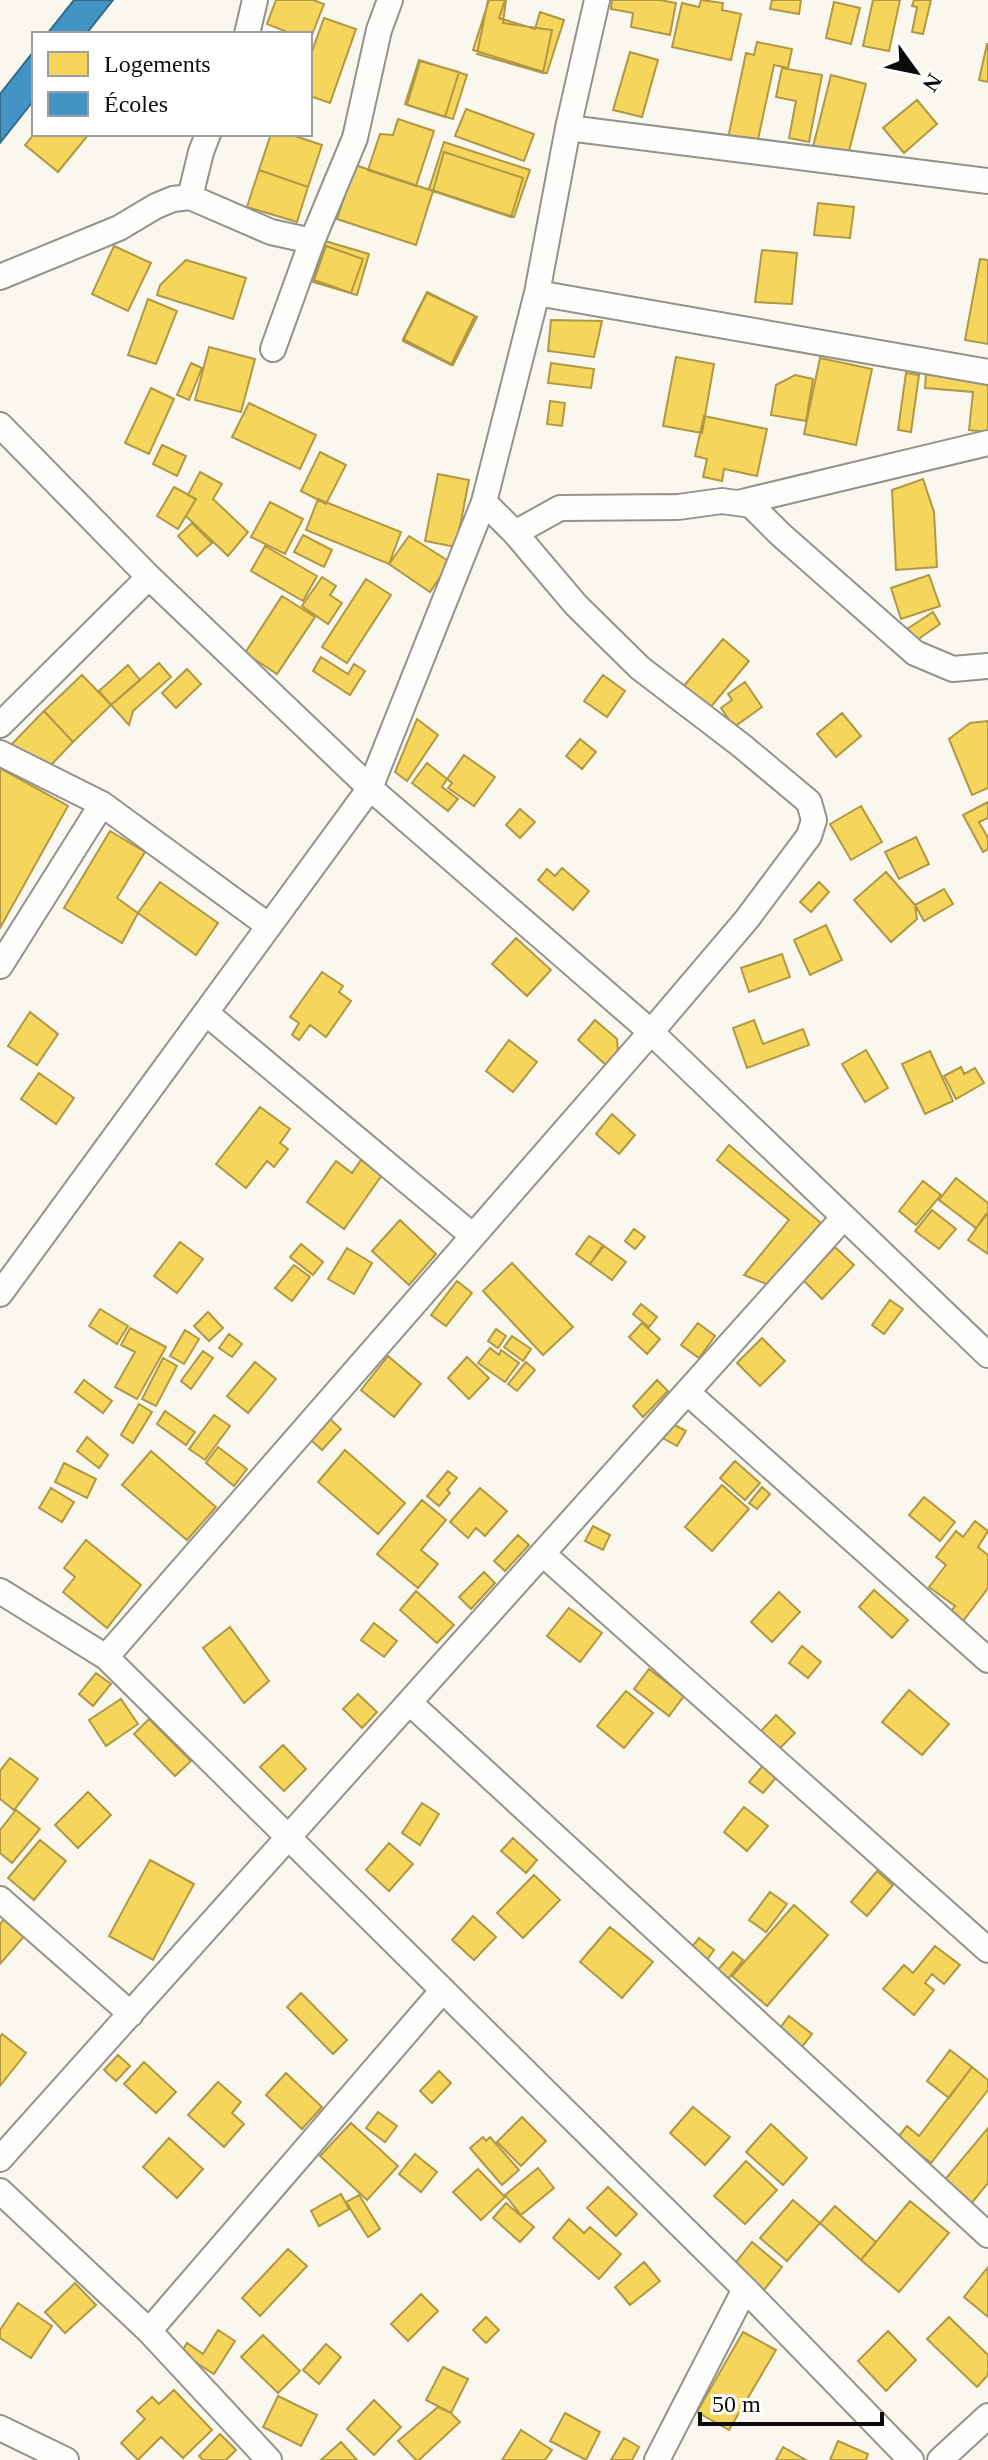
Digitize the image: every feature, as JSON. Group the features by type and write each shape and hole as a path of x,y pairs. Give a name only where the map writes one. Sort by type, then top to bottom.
{"street":[{"path":"247,32 255,0"},
{"path":"273,349 312,241 355,138 379,30 390,0"},
{"path":"4,1280 206,1013 370,788 484,502 537,293 568,128 597,0"},
{"path":"568,128 988,181"},
{"path":"190,197 207,136"},
{"path":"0,277 119,228 156,206 173,199 190,197 271,232 312,241"},
{"path":"537,293 988,372"},
{"path":"0,425 149,577 370,788 651,1032 988,1355"},
{"path":"738,503 988,443"},
{"path":"515,533 560,508 678,507 722,501 751,505 915,653 953,669 988,666"},
{"path":"106,1657 651,1032 747,919 809,836 814,820 809,802 640,668 576,605 515,533 484,502"},
{"path":"0,725 149,577"},
{"path":"0,753 102,804 269,926"},
{"path":"0,966 102,804"},
{"path":"206,1013 473,1236"},
{"path":"0,2159 843,1218"},
{"path":"687,1392 988,1660"},
{"path":"543,1554 988,1950"},
{"path":"0,1591 106,1657 745,2289 911,2460"},
{"path":"410,1703 988,2235"},
{"path":"0,1899 131,2014"},
{"path":"149,2331 443,1990"},
{"path":"0,2191 149,2331 269,2460"},
{"path":"657,2460 745,2289"},
{"path":"940,2460 988,2416"},
{"path":"0,2428 66,2460"}],"building: Logements":[{"path":"276,0 313,0 324,4 312,35 312,32 287,32 267,24"},
{"path":"488,0 506,0 503,23 552,30 543,73 477,54"},
{"path":"489,0 505,0 499,18 535,29 540,12 564,20 547,73 473,50"},
{"path":"612,0 676,3 670,35 631,27 633,13 611,9"},
{"path":"701,0 723,3 722,10 741,14 731,60 672,47 682,3 699,7"},
{"path":"772,0 801,0 799,14 770,9"},
{"path":"873,0 900,0 889,51 863,46"},
{"path":"914,0 931,0 923,34 912,32 917,7 912,6"},
{"path":"834,2 860,8 851,44 826,38"},
{"path":"324,18 356,29 330,103 312,97 312,51"},
{"path":"757,42 792,49 788,68 774,65 757,144 728,138 746,53 754,55"},
{"path":"988,44 988,82 979,80"},
{"path":"630,52 658,60 642,117 613,110"},
{"path":"419,60 467,75 453,119 405,104"},
{"path":"420,61 459,72 445,117 407,105"},
{"path":"782,68 822,75 809,142 789,138 796,101 776,97"},
{"path":"831,75 866,84 848,155 813,147"},
{"path":"917,100 937,124 904,153 883,128"},
{"path":"466,109 534,134 524,161 455,136"},
{"path":"398,119 434,131 416,186 368,170 380,134 393,135"},
{"path":"32,136 87,136 58,172 25,145"},
{"path":"270,136 295,136 322,145 308,187 259,170"},
{"path":"444,142 530,170 514,217 429,189"},
{"path":"444,152 523,178 511,217 433,191"},
{"path":"355,165 433,191 416,245 337,219"},
{"path":"259,170 308,187 297,222 247,207"},
{"path":"818,203 854,207 850,238 814,235"},
{"path":"325,241 369,254 357,295 313,282"},
{"path":"114,246 151,263 128,311 92,294"},
{"path":"326,246 363,259 351,293 314,280"},
{"path":"762,250 797,253 792,304 755,302"},
{"path":"980,259 988,260 988,344 965,340"},
{"path":"186,260 246,278 233,319 157,295 160,285"},
{"path":"427,292 477,317 453,365 403,339"},
{"path":"427,293 475,316 451,365 403,341"},
{"path":"148,299 177,311 156,364 128,355"},
{"path":"551,320 602,321 594,357 548,351"},
{"path":"209,347 255,359 241,412 195,400"},
{"path":"676,357 714,364 702,433 663,426"},
{"path":"820,358 872,369 856,445 804,434"},
{"path":"191,363 202,368 189,400 177,395"},
{"path":"551,363 594,369 591,388 548,383"},
{"path":"906,373 919,375 911,432 898,430"},
{"path":"926,373 988,379 988,432 969,430 973,392 925,388"},
{"path":"795,375 813,379 806,421 771,415 776,385"},
{"path":"151,388 174,399 149,454 125,443"},
{"path":"550,401 565,403 562,426 547,424"},
{"path":"249,403 316,435 300,469 232,437"},
{"path":"704,416 767,429 757,476 724,469 722,481 703,477 707,459 695,456"},
{"path":"162,445 186,456 177,476 153,464"},
{"path":"320,452 346,465 326,504 301,491"},
{"path":"200,472 222,484 213,499 248,532 228,556 186,516 196,499 188,495"},
{"path":"438,474 469,480 456,547 425,541"},
{"path":"923,479 934,512 937,567 896,570 892,490"},
{"path":"174,487 196,499 178,529 157,516"},
{"path":"318,499 401,532 389,564 306,530"},
{"path":"270,502 303,519 285,554 251,537"},
{"path":"192,523 212,543 197,556 178,536"},
{"path":"303,535 332,550 324,567 294,552"},
{"path":"409,536 450,562 430,592 389,564"},
{"path":"265,546 317,576 303,601 251,571"},
{"path":"929,575 940,606 901,619 891,588"},
{"path":"322,577 336,586 330,595 342,603 328,624 302,606"},
{"path":"366,579 391,595 347,663 322,647"},
{"path":"282,596 315,617 277,674 245,653"},
{"path":"933,612 940,624 914,642 907,629"},
{"path":"723,639 749,661 709,709 683,687"},
{"path":"321,657 348,674 354,664 365,671 350,695 313,671"},
{"path":"159,663 171,677 133,711 129,725 111,705"},
{"path":"128,665 140,680 111,705 99,691"},
{"path":"187,669 201,684 176,708 162,693"},
{"path":"82,675 111,705 73,742 44,711"},
{"path":"603,675 625,691 607,717 584,701"},
{"path":"745,682 762,707 734,727 721,708 732,700 728,694"},
{"path":"44,711 73,742 52,764 43,766 8,748"},
{"path":"842,713 861,736 836,757 817,734"},
{"path":"417,719 438,735 407,781 395,772"},
{"path":"988,721 988,788 972,795 949,739 970,723"},
{"path":"580,739 596,752 582,769 566,756"},
{"path":"464,755 495,777 474,806 448,788 452,783 447,779"},
{"path":"427,763 447,779 442,787 458,799 448,811 412,783"},
{"path":"0,768 68,806 0,928"},
{"path":"988,802 988,818 979,822 988,838 988,849 983,852 963,815"},
{"path":"861,806 882,842 851,860 830,824"},
{"path":"520,809 535,822 520,838 506,825"},
{"path":"110,831 145,852 117,898 138,913 122,943 64,908"},
{"path":"916,837 929,864 899,879 885,852"},
{"path":"562,868 589,891 573,910 538,880 547,869 555,876"},
{"path":"886,872 915,905 917,919 891,942 854,900"},
{"path":"160,882 218,923 196,955 138,913"},
{"path":"819,882 829,892 811,912 800,902"},
{"path":"944,889 953,904 924,921 915,905"},
{"path":"826,925 842,960 810,975 794,940"},
{"path":"516,938 551,970 527,996 492,964"},
{"path":"782,954 790,977 749,992 741,968"},
{"path":"322,972 343,986 339,992 351,1001 326,1037 310,1025 299,1040 292,1035 299,1023 290,1017"},
{"path":"30,1012 58,1034 37,1065 8,1046"},
{"path":"595,1020 617,1039 618,1052 606,1065 578,1040"},
{"path":"754,1020 763,1044 803,1029 809,1045 747,1068 733,1028"},
{"path":"509,1040 537,1062 513,1092 486,1071"},
{"path":"866,1050 888,1088 865,1102 842,1064"},
{"path":"930,1051 953,1101 925,1114 902,1064"},
{"path":"961,1067 964,1074 975,1068 984,1083 956,1099 944,1076"},
{"path":"39,1073 74,1098 56,1124 21,1099"},
{"path":"260,1107 290,1129 280,1143 288,1149 274,1167 267,1161 246,1188 216,1164"},
{"path":"612,1114 635,1135 619,1154 596,1134"},
{"path":"729,1145 821,1223 769,1285 744,1275 789,1220 717,1160"},
{"path":"361,1160 382,1175 344,1229 307,1202 336,1161 352,1173"},
{"path":"956,1178 988,1203 988,1213 976,1228 939,1200"},
{"path":"923,1181 941,1195 916,1225 899,1211"},
{"path":"932,1210 956,1229 939,1249 915,1231"},
{"path":"986,1214 988,1216 988,1254 968,1240"},
{"path":"400,1220 436,1254 409,1285 372,1251"},
{"path":"634,1229 645,1237 635,1249 625,1241"},
{"path":"589,1236 603,1245 590,1264 576,1254"},
{"path":"180,1242 203,1259 177,1293 154,1276"},
{"path":"301,1244 323,1262 313,1275 290,1257"},
{"path":"604,1246 626,1262 612,1280 590,1264"},
{"path":"835,1247 854,1265 822,1299 803,1280"},
{"path":"347,1248 372,1263 354,1294 328,1279"},
{"path":"512,1263 573,1327 543,1355 483,1291"},
{"path":"294,1265 310,1277 292,1301 275,1288"},
{"path":"457,1281 472,1293 446,1326 431,1315"},
{"path":"890,1300 903,1309 884,1334 872,1325"},
{"path":"641,1304 657,1317 649,1327 633,1314"},
{"path":"100,1309 128,1326 117,1344 89,1326"},
{"path":"208,1312 223,1328 209,1341 194,1326"},
{"path":"642,1323 660,1339 647,1354 629,1337"},
{"path":"698,1323 715,1336 699,1358 681,1345"},
{"path":"130,1328 166,1347 137,1399 115,1387 135,1352 121,1345"},
{"path":"496,1329 506,1336 498,1348 488,1341"},
{"path":"185,1330 199,1339 184,1364 170,1356"},
{"path":"229,1334 242,1344 232,1357 219,1348"},
{"path":"512,1336 531,1349 523,1361 504,1347"},
{"path":"762,1338 785,1361 760,1386 737,1363"},
{"path":"490,1348 499,1355 501,1350 519,1363 505,1382 478,1363"},
{"path":"203,1351 213,1358 191,1389 181,1381"},
{"path":"388,1356 421,1384 394,1417 361,1390"},
{"path":"467,1357 489,1378 469,1399 448,1378"},
{"path":"163,1358 177,1366 156,1406 142,1399"},
{"path":"255,1362 276,1379 248,1413 227,1396"},
{"path":"526,1362 535,1370 517,1391 508,1384"},
{"path":"84,1380 112,1401 103,1413 75,1392"},
{"path":"657,1380 668,1391 643,1417 633,1406"},
{"path":"139,1404 152,1412 133,1443 121,1435"},
{"path":"165,1411 195,1432 186,1445 157,1424"},
{"path":"214,1415 230,1426 205,1460 189,1449"},
{"path":"330,1419 341,1429 322,1450 311,1440"},
{"path":"667,1421 686,1431 677,1446 659,1436"},
{"path":"87,1437 108,1455 99,1468 77,1451"},
{"path":"218,1447 247,1469 234,1486 206,1463"},
{"path":"345,1450 405,1503 378,1534 318,1482"},
{"path":"151,1451 216,1507 187,1540 122,1485"},
{"path":"735,1461 760,1483 745,1500 720,1478"},
{"path":"64,1463 96,1479 87,1498 55,1482"},
{"path":"448,1471 457,1478 439,1506 427,1496"},
{"path":"722,1485 749,1509 712,1551 685,1527"},
{"path":"762,1487 770,1494 757,1509 749,1503"},
{"path":"51,1488 74,1502 62,1522 39,1508"},
{"path":"480,1488 507,1511 485,1536 476,1528 468,1538 450,1522"},
{"path":"924,1497 955,1522 940,1541 909,1515"},
{"path":"422,1500 446,1520 421,1550 438,1564 418,1588 377,1554"},
{"path":"975,1521 988,1531 978,1547 988,1555 988,1588 960,1625 948,1615 955,1606 929,1587 946,1565 936,1557 956,1531 963,1537"},
{"path":"593,1526 610,1535 603,1550 585,1541"},
{"path":"518,1535 529,1545 505,1571 494,1561"},
{"path":"86,1540 141,1585 107,1628 63,1592 75,1577 64,1568"},
{"path":"484,1572 495,1583 471,1609 459,1597"},
{"path":"874,1590 908,1620 892,1638 859,1607"},
{"path":"416,1591 454,1625 437,1643 400,1610"},
{"path":"779,1592 800,1612 772,1642 751,1622"},
{"path":"569,1608 602,1633 580,1662 547,1636"},
{"path":"374,1623 397,1641 384,1657 361,1640"},
{"path":"230,1627 269,1681 244,1703 203,1648"},
{"path":"802,1646 821,1662 808,1678 789,1663"},
{"path":"649,1669 684,1696 669,1716 634,1689"},
{"path":"96,1673 111,1684 93,1706 79,1694"},
{"path":"909,1690 949,1724 922,1755 882,1722"},
{"path":"626,1691 653,1713 624,1748 597,1726"},
{"path":"358,1694 377,1712 362,1728 343,1709"},
{"path":"121,1699 138,1724 106,1746 89,1720"},
{"path":"776,1715 795,1733 779,1749 761,1731"},
{"path":"149,1719 191,1761 175,1776 134,1734"},
{"path":"283,1745 306,1769 284,1791 260,1767"},
{"path":"10,1758 38,1779 14,1810 0,1799 0,1771"},
{"path":"766,1762 779,1774 763,1793 749,1782"},
{"path":"88,1792 111,1815 78,1848 55,1825"},
{"path":"422,1803 439,1814 420,1845 402,1833"},
{"path":"744,1807 768,1826 747,1851 724,1832"},
{"path":"16,1810 40,1829 12,1863 0,1853 0,1830"},
{"path":"513,1838 537,1860 526,1873 501,1851"},
{"path":"40,1840 66,1861 34,1900 8,1878"},
{"path":"389,1843 413,1864 389,1891 366,1870"},
{"path":"150,1860 194,1884 153,1960 109,1936"},
{"path":"877,1871 893,1885 867,1916 851,1902"},
{"path":"534,1875 560,1900 523,1938 497,1913"},
{"path":"770,1892 787,1904 766,1932 749,1920"},
{"path":"794,1905 828,1935 767,2006 732,1976"},
{"path":"473,1916 496,1937 474,1960 452,1940"},
{"path":"6,1917 26,1934 0,1964 0,1924"},
{"path":"610,1927 653,1962 622,1998 580,1962"},
{"path":"699,1938 714,1950 704,1964 688,1952"},
{"path":"935,1946 960,1965 944,1984 932,1974 925,1983 934,1990 914,2015 883,1989 904,1965 913,1973"},
{"path":"733,1952 743,1960 727,1980 717,1971"},
{"path":"301,1993 347,2040 333,2054 287,2007"},
{"path":"789,2016 812,2034 801,2048 778,2031"},
{"path":"2,2034 26,2053 0,2086 0,2037"},
{"path":"950,2050 972,2067 949,2098 927,2081"},
{"path":"118,2055 130,2066 116,2081 104,2070"},
{"path":"144,2062 176,2092 156,2113 124,2084"},
{"path":"972,2067 988,2080 988,2090 931,2163 898,2137 907,2126 919,2136"},
{"path":"439,2071 451,2083 432,2103 420,2091"},
{"path":"286,2073 322,2107 302,2129 266,2095"},
{"path":"218,2082 241,2102 232,2113 244,2124 224,2147 188,2115"},
{"path":"693,2107 730,2137 705,2165 670,2133"},
{"path":"378,2112 397,2126 385,2142 366,2128"},
{"path":"522,2117 546,2141 521,2166 497,2142"},
{"path":"351,2123 398,2166 367,2200 320,2156"},
{"path":"771,2124 807,2158 783,2185 746,2152"},
{"path":"988,2128 988,2183 966,2210 938,2188"},
{"path":"483,2137 486,2141 490,2137 519,2170 502,2185 470,2148"},
{"path":"169,2138 203,2169 177,2198 143,2167"},
{"path":"415,2154 437,2172 421,2192 399,2174"},
{"path":"746,2161 777,2190 745,2224 714,2196"},
{"path":"538,2168 554,2188 521,2215 505,2195"},
{"path":"478,2169 505,2197 481,2220 453,2192"},
{"path":"608,2187 637,2214 616,2236 587,2208"},
{"path":"341,2194 349,2209 319,2226 311,2211"},
{"path":"359,2195 380,2229 368,2237 346,2202"},
{"path":"793,2200 820,2223 787,2261 760,2238"},
{"path":"910,2201 949,2233 899,2292 861,2260"},
{"path":"506,2203 534,2227 520,2242 493,2218"},
{"path":"835,2206 876,2242 861,2260 820,2223"},
{"path":"569,2219 584,2233 590,2227 621,2254 599,2279 553,2238"},
{"path":"752,2242 782,2267 764,2290 733,2266"},
{"path":"288,2249 307,2266 260,2316 242,2298"},
{"path":"644,2262 660,2281 630,2305 615,2287"},
{"path":"988,2267 988,2317 964,2297"},
{"path":"75,2283 96,2305 65,2333 45,2312"},
{"path":"421,2294 438,2311 408,2341 391,2324"},
{"path":"18,2303 52,2326 31,2358 0,2338 0,2330"},
{"path":"486,2317 499,2330 486,2343 473,2330"},
{"path":"949,2317 988,2355 988,2375 977,2387 927,2339"},
{"path":"218,2330 235,2341 214,2374 181,2353 187,2343 203,2354"},
{"path":"888,2331 916,2360 886,2391 858,2361"},
{"path":"743,2332 776,2350 729,2430 697,2412"},
{"path":"263,2335 300,2371 278,2393 241,2357"},
{"path":"326,2344 341,2357 319,2384 303,2370"},
{"path":"443,2367 468,2379 451,2413 426,2400"},
{"path":"174,2390 212,2430 183,2458 161,2437 138,2460 121,2443 145,2419 137,2411 152,2397 159,2404"},
{"path":"278,2396 317,2415 301,2446 263,2427"},
{"path":"374,2400 401,2427 374,2455 347,2429"},
{"path":"438,2407 460,2422 416,2460 398,2441"},
{"path":"565,2413 600,2432 586,2460 550,2441"},
{"path":"521,2430 552,2450 545,2460 502,2460"},
{"path":"220,2434 236,2450 226,2460 203,2460 199,2456"},
{"path":"624,2438 639,2447 632,2460 611,2460"},
{"path":"838,2441 868,2454 866,2460 830,2460"},
{"path":"341,2442 357,2460 321,2460"},
{"path":"783,2447 806,2460 776,2460"}],"building: Écoles":[{"path":"74,0 113,0 88,32 49,32"},
{"path":"32,54 32,103 0,143 0,94"}]}
